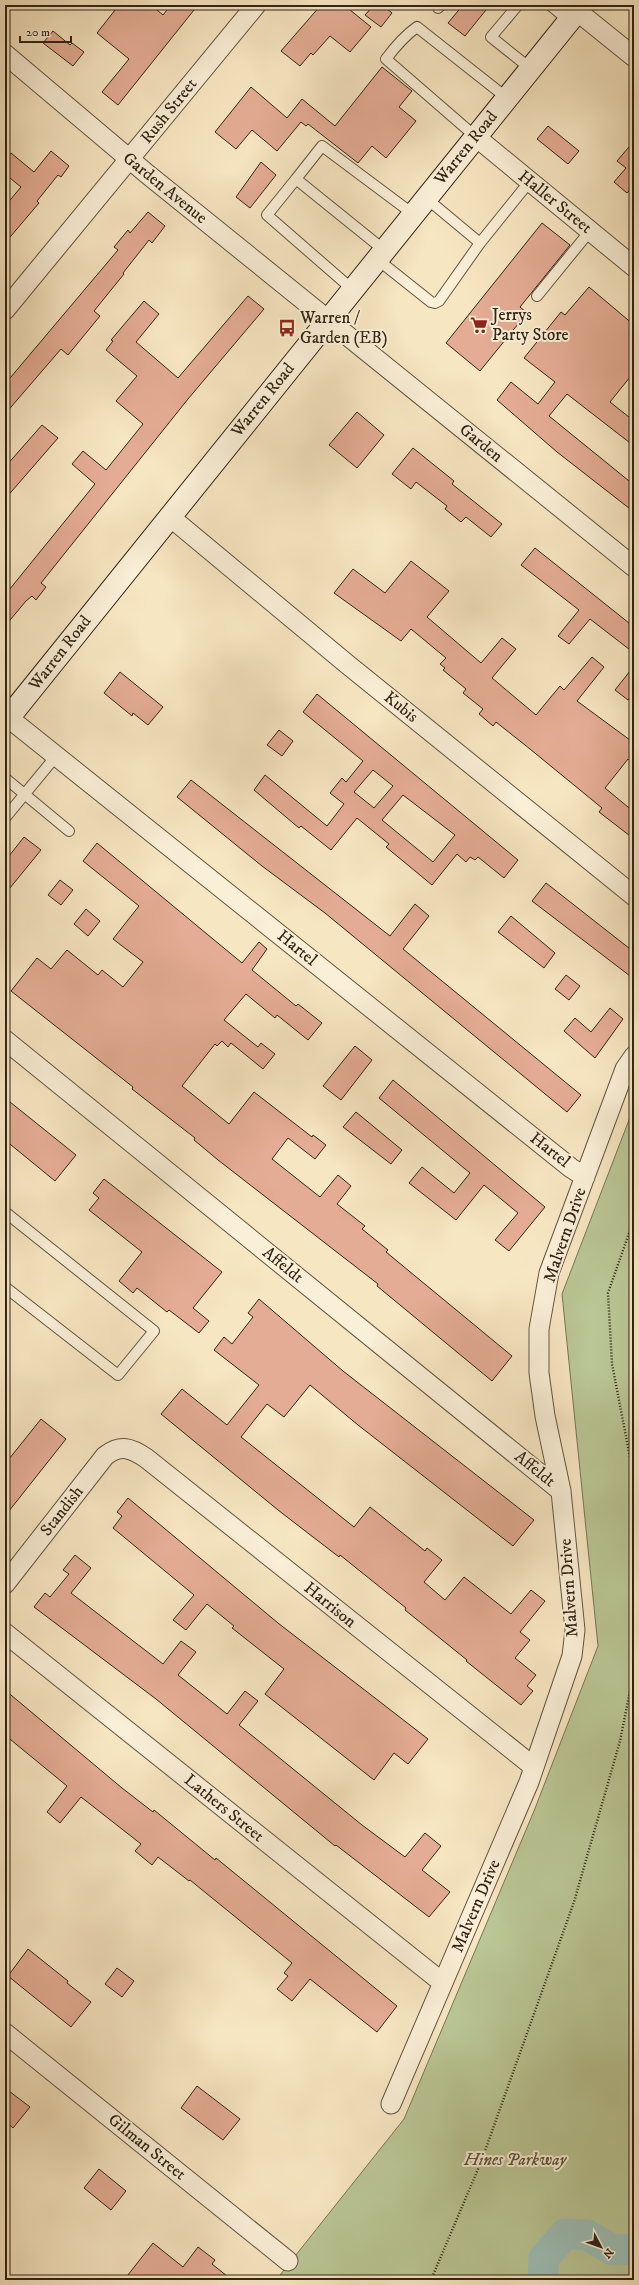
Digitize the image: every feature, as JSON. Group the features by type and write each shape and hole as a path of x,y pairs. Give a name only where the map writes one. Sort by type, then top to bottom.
{"main road":[{"name":"Warren Road","path":"6,718 576,12"}],"street":[{"name":"Rush Street","path":"5,310 256,5"},
{"path":"576,12 634,57"},
{"name":"Garden Avenue","path":"5,54 130,159 328,320"},
{"name":"Haller Street","path":"476,137 634,267"},
{"name":"Garden","path":"328,320 634,567"},
{"name":"Kubis","path":"169,516 353,669 634,896"},
{"name":"Hartel","path":"6,718 56,756 571,1168 585,1177"},
{"name":"Affeldt","path":"5,1040 561,1491"},
{"name":"Malvern Drive","path":"391,2104 534,1767 572,1656 575,1630 561,1491 545,1416 539,1373 539,1329 549,1273 625,1069 634,1056"},
{"name":"Standish","path":"5,1584 105,1456 116,1448 124,1447"},
{"name":"Harrison","path":"124,1447 137,1452 146,1458 534,1767"},
{"name":"Lathers Street","path":"5,1634 443,1983"},
{"name":"Gilman Street","path":"5,2033 288,2261"}],"lane":[{"path":"518,5 491,37 531,69"},
{"path":"550,5 576,12"},
{"path":"476,137 386,59 393,49 417,26 507,98"},
{"path":"352,289 268,215 322,146 480,243"},
{"path":"296,179 434,303 439,301 480,243 530,181"},
{"path":"537,296 590,231"},
{"path":"5,818 56,756"},
{"path":"5,778 69,831"},
{"path":"5,1212 154,1331 118,1375 5,1287"}],"path":[{"path":"634,1219 608,1294 612,1364 634,1478"},
{"path":"431,2280 481,2162 574,1902 620,1741 634,1671"}],"green space":[{"name":"Hines Parkway","path":"634,1107 634,2280 276,2280 404,2119 534,1811 598,1646 562,1294"}],"building":[{"path":"119,5 151,5 163,15 171,5 198,5 118,105 102,92 129,59 97,33"},
{"path":"321,5 344,5 371,27 350,52 330,36 313,55 311,53 300,66 281,51"},
{"path":"374,5 383,5 392,13 381,27 365,15"},
{"path":"463,5 490,5 465,36 448,23"},
{"path":"53,31 70,45 72,43 84,52 73,66 43,43"},
{"path":"382,67 412,91 399,107 416,121 386,158 372,146 358,163 308,124 306,126 301,122 277,151 252,130 236,149 215,132 251,87 287,118 302,99 335,126"},
{"path":"548,126 579,151 568,164 537,139"},
{"path":"634,141 634,185 627,193 614,182 626,168 617,161"},
{"path":"51,151 69,166 61,177 58,175 37,201 39,203 5,243 5,206 21,187 5,174 5,160 11,153 34,172"},
{"path":"261,162 276,175 250,208 236,197"},
{"path":"148,212 165,226 152,243 149,240 94,311 100,316 68,355 61,349 5,414 5,384 118,250 114,247 128,230 130,233"},
{"path":"542,223 570,245 520,307 527,313 480,371 446,343"},
{"path":"589,287 634,325 634,372 610,402 634,421 634,446 567,394 549,416 634,485 634,512 557,452 497,400 511,382 538,404 555,382 524,358 561,312 565,315"},
{"path":"248,296 264,309 188,399 41,583 46,587 36,600 32,596 26,601 5,626 5,595 95,484 72,464 83,451 106,470 143,424 116,401 137,376 106,350 113,341 111,340 144,301 159,314 136,342 178,378"},
{"path":"357,412 384,435 357,468 329,445"},
{"path":"42,425 58,438 5,499 5,467"},
{"path":"413,448 454,481 452,484 502,524 491,537 466,517 461,522 445,509 447,506 416,482 411,489 392,474"},
{"path":"535,548 634,627 634,653 590,619 569,644 558,636 579,610 521,565"},
{"path":"411,561 449,591 427,617 481,663 502,638 516,649 492,678 536,715 560,686 564,690 592,657 604,667 577,701 634,743 634,764 628,759 605,788 634,812 634,839 599,812 602,808 530,749 496,722 493,726 479,714 483,709 463,693 466,689 443,670 445,668 440,664 446,658 411,629 401,641 334,593 353,569 385,593"},
{"path":"634,666 634,692 628,700 615,690"},
{"path":"120,672 163,707 148,725 133,713 132,716 104,693"},
{"path":"317,694 518,860 504,878 478,857 475,860 470,857 466,862 457,854 432,885 386,847 389,844 357,818 331,850 301,826 299,828 254,790 265,775 327,826 344,804 330,793 342,778 346,782 363,761 303,712","holes":["373,770 393,786 374,808 354,792","403,795 455,835 433,862 382,820"]},
{"path":"279,730 293,741 282,756 267,745"},
{"path":"191,780 390,936 415,904 429,916 403,949 581,1095 567,1112 325,913 262,866 177,797"},
{"path":"24,837 41,850 5,894 5,861"},
{"path":"97,843 242,963 259,942 267,949 252,970 296,1006 298,1004 322,1023 308,1040 277,1015 275,1018 246,994 224,1020 258,1047 261,1043 275,1054 263,1069 231,1043 228,1047 222,1041 217,1046 215,1044 182,1086 229,1124 254,1092 312,1137 313,1135 326,1145 315,1159 288,1138 272,1159 320,1197 338,1175 351,1186 337,1204 365,1226 362,1229 388,1250 386,1252 512,1356 492,1381 377,1286 378,1284 218,1160 194,1140 195,1138 132,1089 133,1087 11,991 37,958 51,969 67,950 98,975 102,970 123,987 143,962 113,939 139,906 83,861"},
{"path":"60,880 73,890 61,905 48,895"},
{"path":"546,883 634,952 634,979 532,901"},
{"path":"86,909 100,921 88,936 74,924"},
{"path":"511,916 555,953 544,968 498,932"},
{"path":"566,975 580,986 569,1000 555,989"},
{"path":"610,1008 623,1019 595,1058 564,1031 575,1018 591,1032"},
{"path":"355,1046 372,1060 341,1100 323,1086"},
{"path":"393,1080 545,1207 509,1251 495,1240 518,1213 484,1185 456,1220 409,1183 422,1167 454,1193 470,1173 379,1098"},
{"path":"5,1098 76,1155 55,1181 5,1140"},
{"path":"356,1112 402,1150 391,1164 343,1127"},
{"path":"104,1179 222,1272 193,1308 209,1321 199,1333 169,1310 167,1312 137,1288 133,1293 119,1281 142,1252 89,1210 99,1198 93,1193"},
{"path":"259,1299 343,1371 534,1520 513,1546 358,1425 310,1385 284,1417 267,1404 241,1437 354,1527 370,1507 425,1551 427,1548 442,1560 424,1582 445,1600 464,1577 511,1614 531,1590 545,1601 520,1632 530,1640 515,1658 536,1675 527,1686 533,1691 521,1705 405,1610 406,1608 340,1555 339,1557 278,1510 161,1414 182,1389 227,1425 259,1385 214,1350 224,1337 232,1344 253,1317 248,1313"},
{"path":"41,1419 66,1439 5,1516 5,1464"},
{"path":"128,1498 278,1623 428,1739 408,1764 394,1753 374,1780 265,1694 284,1669 232,1628 234,1626 207,1604 186,1630 173,1620 194,1595 113,1528 122,1516 117,1512"},
{"path":"75,1555 91,1568 71,1593 163,1664 181,1641 196,1652 178,1675 227,1714 245,1691 258,1701 239,1725 362,1825 405,1857 425,1833 441,1846 422,1870 450,1892 429,1917 336,1845 335,1846 156,1699 34,1607 45,1593 50,1597 69,1574 63,1570"},
{"path":"5,1690 122,1788 153,1812 154,1810 215,1860 216,1858 397,2006 377,2032 310,1979 292,2001 277,1989 288,1976 284,1973 292,1963 190,1880 189,1881 158,1857 152,1865 135,1851 141,1844 81,1797 60,1823 47,1812 67,1786 5,1735"},
{"path":"28,1949 68,1981 67,1983 91,2002 71,2027 8,1976"},
{"path":"117,1968 134,1981 122,1997 105,1984"},
{"path":"197,2086 240,2119 223,2140 181,2108"},
{"path":"5,2088 30,2107 13,2128 5,2121"},
{"path":"99,2169 126,2191 111,2210 84,2188"},
{"path":"153,2243 183,2267 198,2247 215,2260 212,2264 232,2280 124,2280"}],"waterway":[{"path":"543,2280 544,2258 565,2234 587,2235 613,2250 634,2249"}],"place":[{"name":"Jerrys Party Store","path":"479,325"},
{"name":"Warren / Garden (EB)","path":"287,328"}]}
